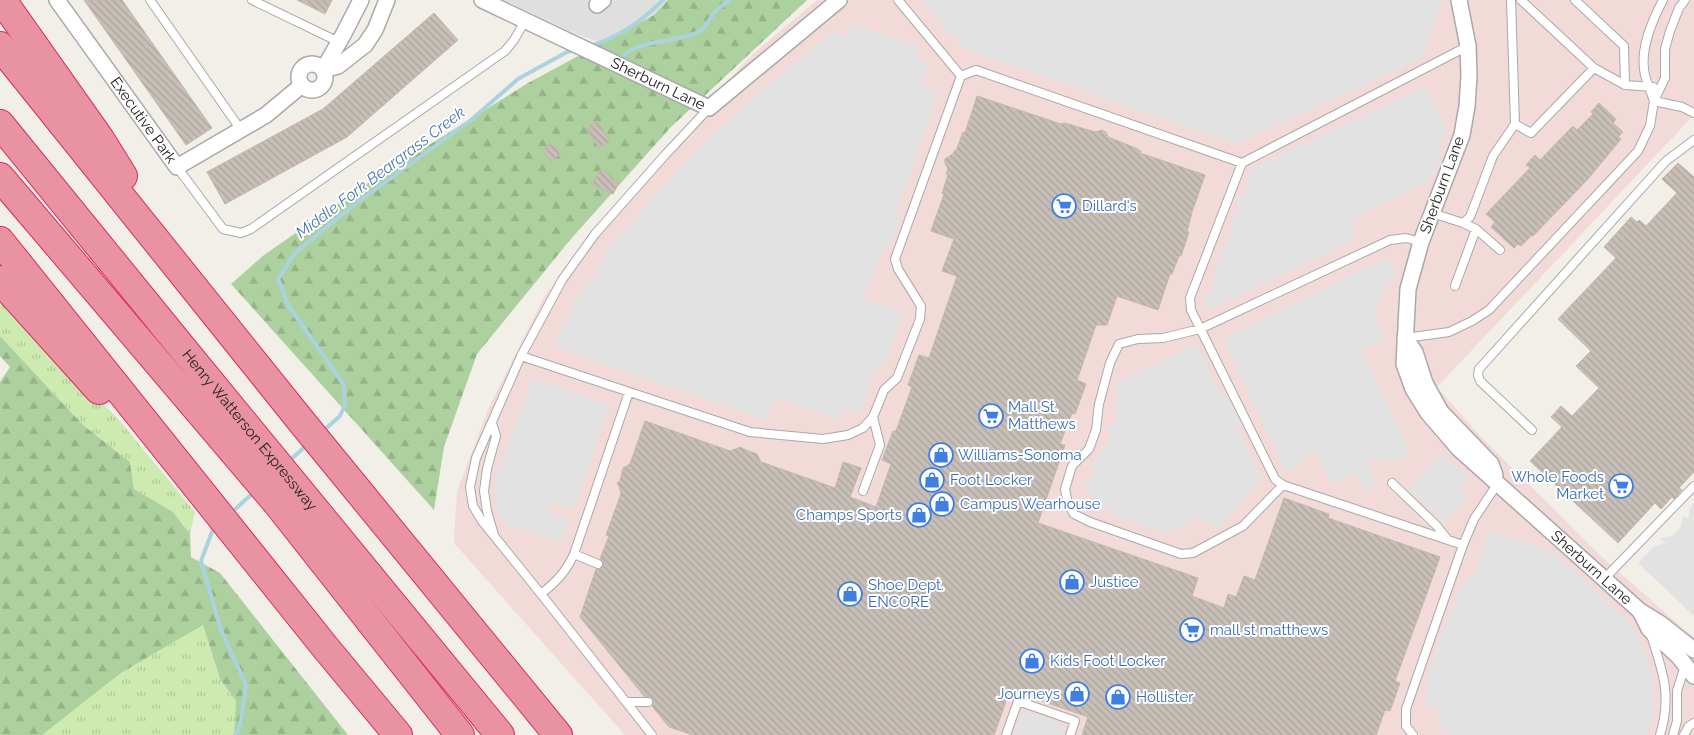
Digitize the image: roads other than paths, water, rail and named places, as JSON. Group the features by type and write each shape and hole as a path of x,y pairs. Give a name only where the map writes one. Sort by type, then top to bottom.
{"highway":[{"path":"2,0 100,139 194,289"},
{"path":"0,46 194,289 558,735"},
{"name":"Henry Watterson Expressway","path":"0,124 255,457"},
{"name":"Henry Watterson Expressway","path":"0,177 255,457 500,735"},
{"path":"0,241 204,500"},
{"path":"0,280 239,538 325,647 398,735"},
{"name":"Henry Watterson Expressway","path":"287,495 460,735"}],"street":[{"name":"Executive Park","path":"57,0 177,167 266,115 302,85 310,90 320,88 325,79 323,70 361,0"},
{"path":"323,70 338,66 365,45 375,30 387,0"},
{"name":"Sherburn Lane","path":"482,0 709,108 839,0"},
{"name":"Sherburn Lane","path":"1459,0 1468,46 1467,106 1462,135 1421,242 1408,289 1405,338 1415,352 1425,383 1441,412 1491,464 1498,483 1640,611 1661,624 1692,648"},
{"name":"Sherburn Lane","path":"1640,611 1649,629 1679,657 1689,671"}],"lane":[{"path":"150,0 240,130"},
{"path":"252,0 339,42"},
{"path":"898,0 961,76"},
{"path":"1463,223 1470,217 1494,156 1515,124 1512,0"},
{"path":"1521,0 1594,68 1625,85 1660,87"},
{"path":"1576,0 1624,46 1625,85"},
{"path":"1654,100 1645,73 1644,50 1651,24 1663,0"},
{"path":"1405,338 1450,332 1489,310 1638,150 1650,126 1654,100 1665,78 1665,49 1670,31 1684,0"},
{"path":"177,167 223,229 241,233 251,230 505,51 525,21"},
{"path":"1463,545 1283,485 1275,480 1191,310 1190,298 1242,163 1468,46"},
{"path":"1515,124 1532,133 1594,68"},
{"path":"521,356 750,432 823,439 848,434 863,428 873,417 884,390 897,378 920,319 921,306 898,269 896,259 961,76 976,70 1242,163"},
{"path":"1654,100 1682,107 1694,113"},
{"path":"652,735 482,521 473,506 470,487 476,458 521,356 562,280 595,234 665,154 709,108"},
{"path":"1532,430 1480,381 1478,375 1480,369 1666,161 1694,140"},
{"path":"1432,213 1476,229 1500,250"},
{"path":"1455,286 1476,229"},
{"path":"1283,485 1243,526 1193,553 1181,554 1090,522 1074,514 1068,504 1065,488 1072,466 1089,448 1096,430 1099,404 1110,363 1119,344 1138,339 1163,338 1200,329 1390,240 1406,238 1421,242"},
{"path":"541,594 560,578 574,554 629,392"},
{"path":"863,491 880,445 873,417"},
{"path":"492,423 496,436 487,468 484,491 487,511 495,537"},
{"path":"1392,483 1436,525 1448,540"},
{"path":"1413,735 1406,726 1406,709 1463,545 1474,519 1498,483"},
{"path":"1604,579 1694,486"},
{"path":"574,554 598,564"},
{"path":"1649,629 1661,666 1666,694 1665,718 1660,735"},
{"path":"1673,735 1677,721 1677,692 1689,671 1692,648"},
{"path":"1006,735 1018,701 1075,721 1070,735"},
{"path":"627,702 648,702"},
{"path":"1684,735 1689,726 1694,723"}],"waterway":[{"name":"Middle Fork Beargrass Creek","path":"590,46 629,28 663,0"},
{"path":"618,62 635,48 679,38 702,30 714,13 729,0"},
{"name":"Middle Fork Beargrass Creek","path":"323,431 340,416 345,405 344,385 288,305 278,279 295,253 354,205 471,120 518,79 567,52 576,50"},
{"name":"Middle Fork Beargrass Creek","path":"289,461 308,444"},
{"name":"Middle Fork Beargrass Creek","path":"231,513 254,492"},
{"name":"Middle Fork Beargrass Creek","path":"216,526 213,529 201,561 221,630 246,685 240,727 235,735"}],"place":[{"name":"Dillard's","path":"1064,206"},
{"name":"Mall St. Matthews","path":"991,416"},
{"name":"Williams-Sonoma","path":"941,455"},
{"name":"Foot Locker","path":"932,480"},
{"name":"Whole Foods Market","path":"1621,486"},
{"name":"Campus Wearhouse","path":"942,504"},
{"name":"Champs Sports","path":"919,515"},
{"name":"Justice","path":"1072,582"},
{"name":"Shoe Dept. ENCORE","path":"850,594"},
{"name":"mall st matthews","path":"1192,630"},
{"name":"Kids Foot Locker","path":"1032,661"},
{"name":"Journeys","path":"1077,694"},
{"name":"Hollister","path":"1118,697"}]}
